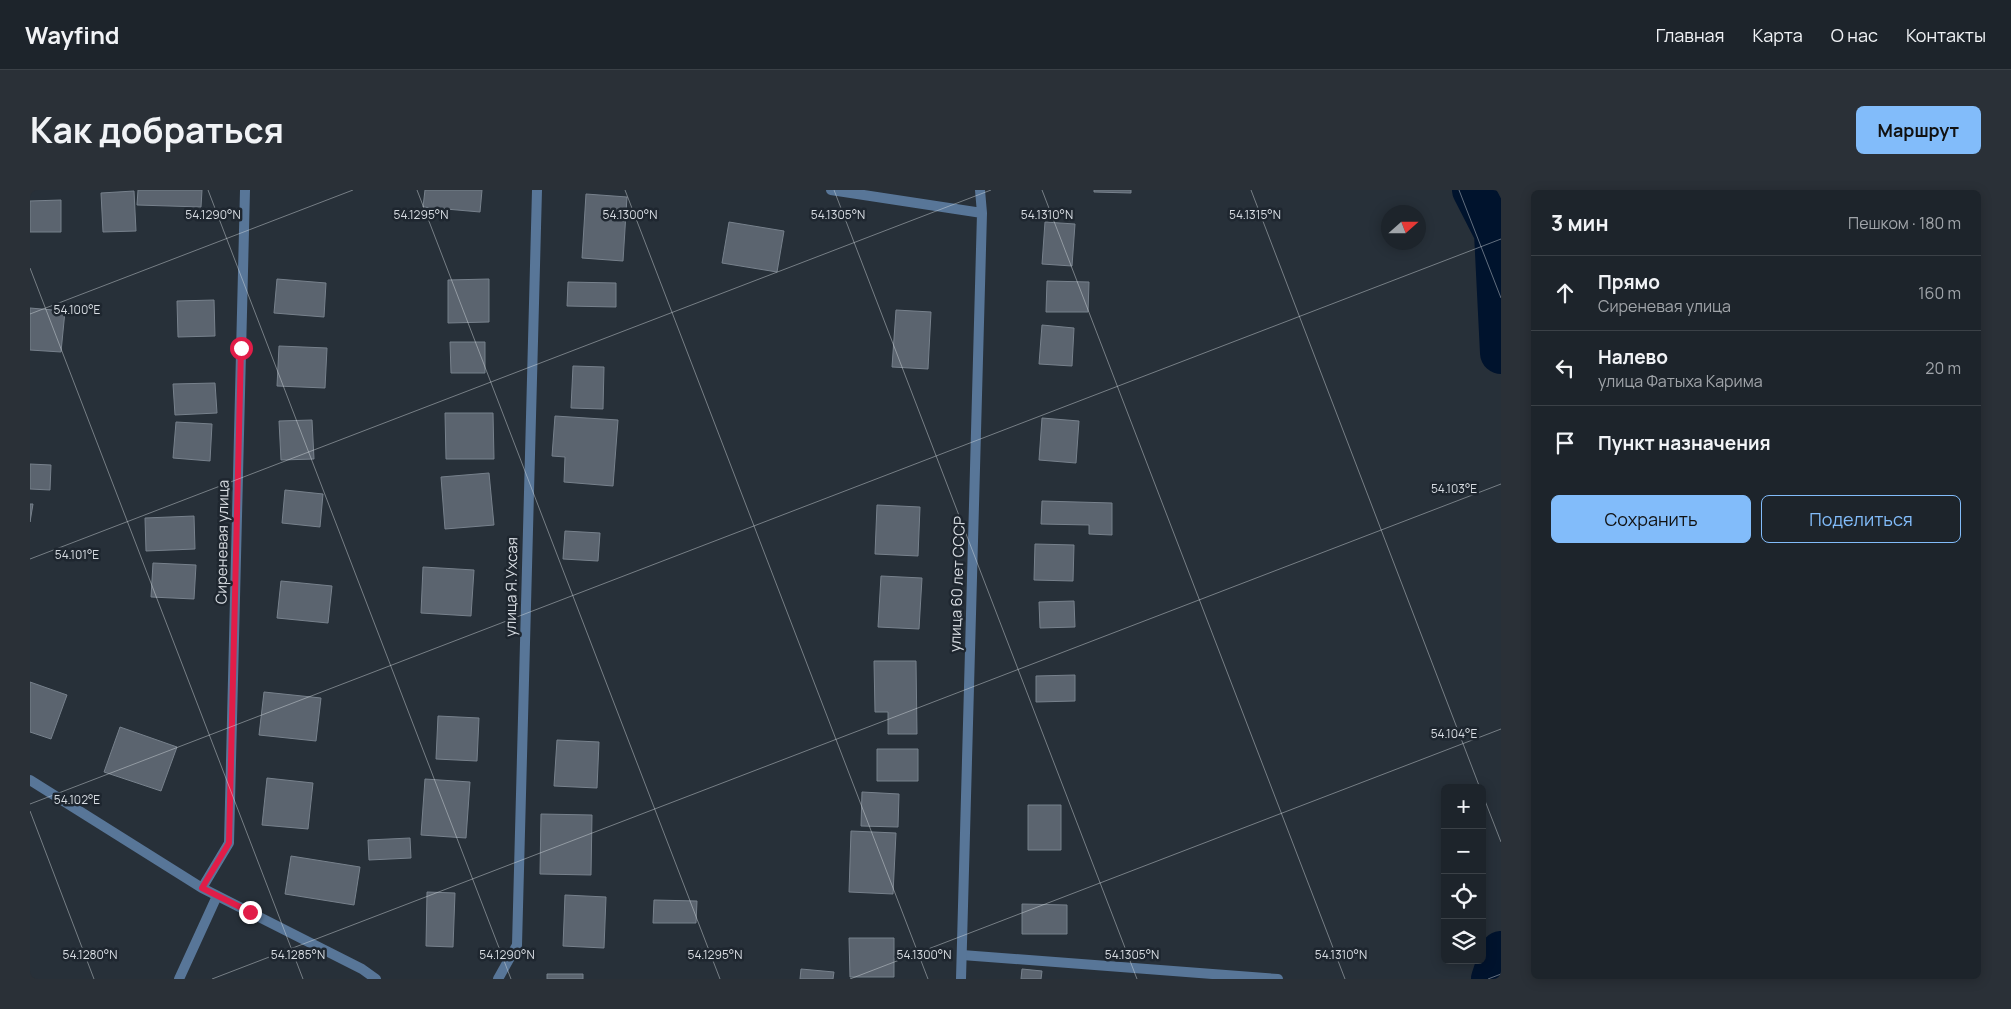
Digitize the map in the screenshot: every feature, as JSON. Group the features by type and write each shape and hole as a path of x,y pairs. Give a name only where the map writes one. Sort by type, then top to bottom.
{"street":[{"name":"Сиреневая улица","path":"202,888 229,843 245,190"},
{"name":"улица Я.Ухсая","path":"498,979 517,946 537,190"},
{"path":"831,190 982,213"},
{"name":"улица 60 лет СССР","path":"961,979 982,213 980,190"},
{"path":"30,780 202,888 362,974 376,979"},
{"path":"179,979 218,896"},
{"path":"962,955 1278,979"}],"building":[{"path":"138,190 202,190 201,207 137,205"},
{"path":"425,190 482,190 480,212 423,207"},
{"path":"1094,190 1131,190 1131,193 1094,192"},
{"path":"134,191 136,231 103,232 101,193"},
{"path":"586,194 627,197 623,261 582,258"},
{"path":"61,200 61,232 30,232 30,201"},
{"path":"729,222 784,231 777,272 722,263"},
{"path":"1045,222 1075,224 1072,266 1042,264"},
{"path":"277,279 326,283 324,317 274,313"},
{"path":"489,279 489,322 448,323 448,280"},
{"path":"1047,281 1089,282 1088,312 1046,312"},
{"path":"568,282 616,283 616,307 567,306"},
{"path":"214,300 215,336 178,337 177,301"},
{"path":"30,308 65,311 61,352 30,350"},
{"path":"896,310 931,312 928,369 892,367"},
{"path":"1042,325 1074,328 1072,366 1039,364"},
{"path":"450,342 485,342 485,373 451,373"},
{"path":"279,346 327,348 325,388 277,386"},
{"path":"573,366 604,367 603,409 571,408"},
{"path":"215,383 217,413 175,415 173,384"},
{"path":"445,413 493,413 494,459 446,459"},
{"path":"555,416 618,420 613,486 564,482 565,457 552,456"},
{"path":"1042,418 1079,421 1076,463 1039,460"},
{"path":"312,420 314,459 281,460 279,421"},
{"path":"176,422 212,424 210,461 173,458"},
{"path":"30,464 51,465 50,490 30,489"},
{"path":"489,473 494,525 445,529 441,477"},
{"path":"285,490 323,494 320,527 282,523"},
{"path":"1042,501 1112,503 1112,535 1089,534 1089,525 1041,524"},
{"path":"30,504 33,504 30,522"},
{"path":"877,505 920,507 918,556 875,554"},
{"path":"194,516 195,549 146,551 145,518"},
{"path":"565,531 600,533 598,561 563,559"},
{"path":"1035,544 1074,545 1073,581 1034,580"},
{"path":"153,563 196,565 194,599 151,597"},
{"path":"423,567 474,570 471,616 421,613"},
{"path":"881,576 922,578 919,629 878,627"},
{"path":"281,581 332,586 328,623 277,618"},
{"path":"1074,601 1075,627 1040,628 1039,602"},
{"path":"874,661 916,661 917,734 888,734 888,712 875,712"},
{"path":"1075,675 1075,701 1036,702 1036,676"},
{"path":"30,682 67,695 51,739 30,732"},
{"path":"264,692 321,698 316,741 259,735"},
{"path":"438,716 479,718 477,761 436,759"},
{"path":"120,727 177,747 161,791 104,772"},
{"path":"557,740 599,742 597,788 554,786"},
{"path":"877,749 918,749 918,781 877,781"},
{"path":"267,778 313,783 308,829 262,825"},
{"path":"425,779 470,782 466,838 421,835"},
{"path":"862,792 899,794 898,827 861,826"},
{"path":"1028,805 1061,805 1061,850 1028,850"},
{"path":"541,814 592,815 591,875 540,874"},
{"path":"851,831 896,833 893,894 849,892"},
{"path":"410,838 411,858 369,860 368,840"},
{"path":"291,856 360,867 354,905 285,894"},
{"path":"427,892 455,893 453,947 426,946"},
{"path":"565,895 606,897 604,948 563,946"},
{"path":"654,900 697,901 696,923 653,923"},
{"path":"1022,904 1067,905 1067,934 1022,934"},
{"path":"849,938 894,938 894,977 850,977"},
{"path":"801,969 834,972 833,979 800,979"},
{"path":"1022,969 1042,971 1041,979 1021,979"},
{"path":"547,974 583,974 583,979 547,979"}],"waterway":[{"path":"1473,190 1495,233 1501,353"},
{"path":"1492,979 1501,952"}],"route":[{"path":"241,348 229,843 202,888 250,912"}]}
